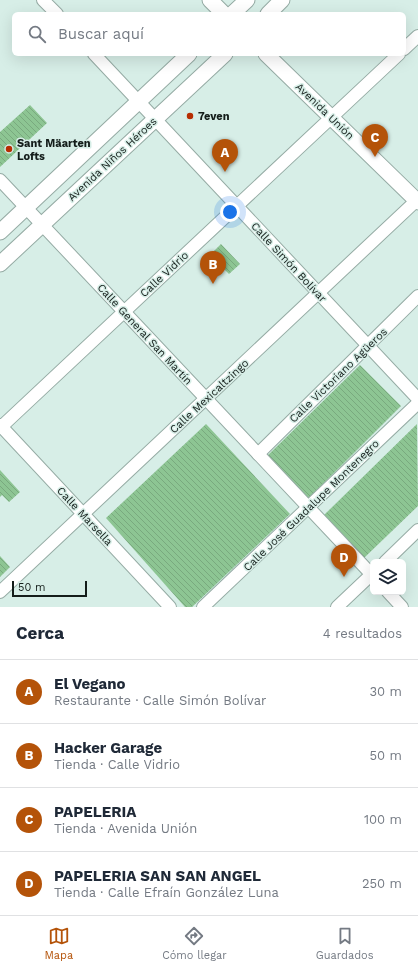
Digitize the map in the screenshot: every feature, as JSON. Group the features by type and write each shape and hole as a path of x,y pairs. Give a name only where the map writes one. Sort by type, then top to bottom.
{"main road":[{"path":"210,0 222,12"},
{"path":"234,12 247,0"},
{"path":"270,12 282,0"},
{"path":"0,232 187,56"},
{"name":"Avenida Niños Héroes","path":"0,264 223,56"},
{"name":"Avenida Unión","path":"268,56 418,200"}],"street":[{"path":"43,0 54,12"},
{"path":"406,47 418,36"},
{"name":"Calle Simón Bolívar","path":"96,56 418,399"},
{"name":"Calle Vidrio","path":"1,427 397,56"},
{"name":"Calle General San Martín","path":"0,180 370,573"},
{"name":"Calle Mexicaltzingo","path":"0,592 418,200"},
{"name":"Calle Victoriano Agüeros","path":"258,454 418,296"},
{"name":"Calle José Guadalupe Montenegro","path":"203,607 418,403"},
{"name":"Calle Marsella","path":"1,427 170,607"},
{"path":"387,559 418,530"},
{"path":"337,607 370,577"},
{"path":"391,595 402,607"}],"building":[{"name":"Sant Mäarten Lofts","path":"30,105 47,123 0,167 0,132"},
{"path":"221,244 240,264 229,274 210,255"},
{"path":"360,365 401,406 307,500 265,458"},
{"path":"206,424 290,514 192,607 185,607 106,518"},
{"path":"417,424 418,506 364,558 323,516"},
{"path":"0,470 20,492 9,502 2,495 0,497"},
{"path":"0,556 10,567 0,577"}],"place":[{"name":"7even","path":"190,116"},
{"name":"Sant Mäarten Lofts","path":"9,149"},
{"name":"PAPELERIA","path":"375,157"},
{"name":"El Vegano","path":"225,172"},
{"name":"Hacker Garage","path":"213,284"},
{"name":"PAPELERIA SAN SAN ANGEL","path":"344,577"}]}
